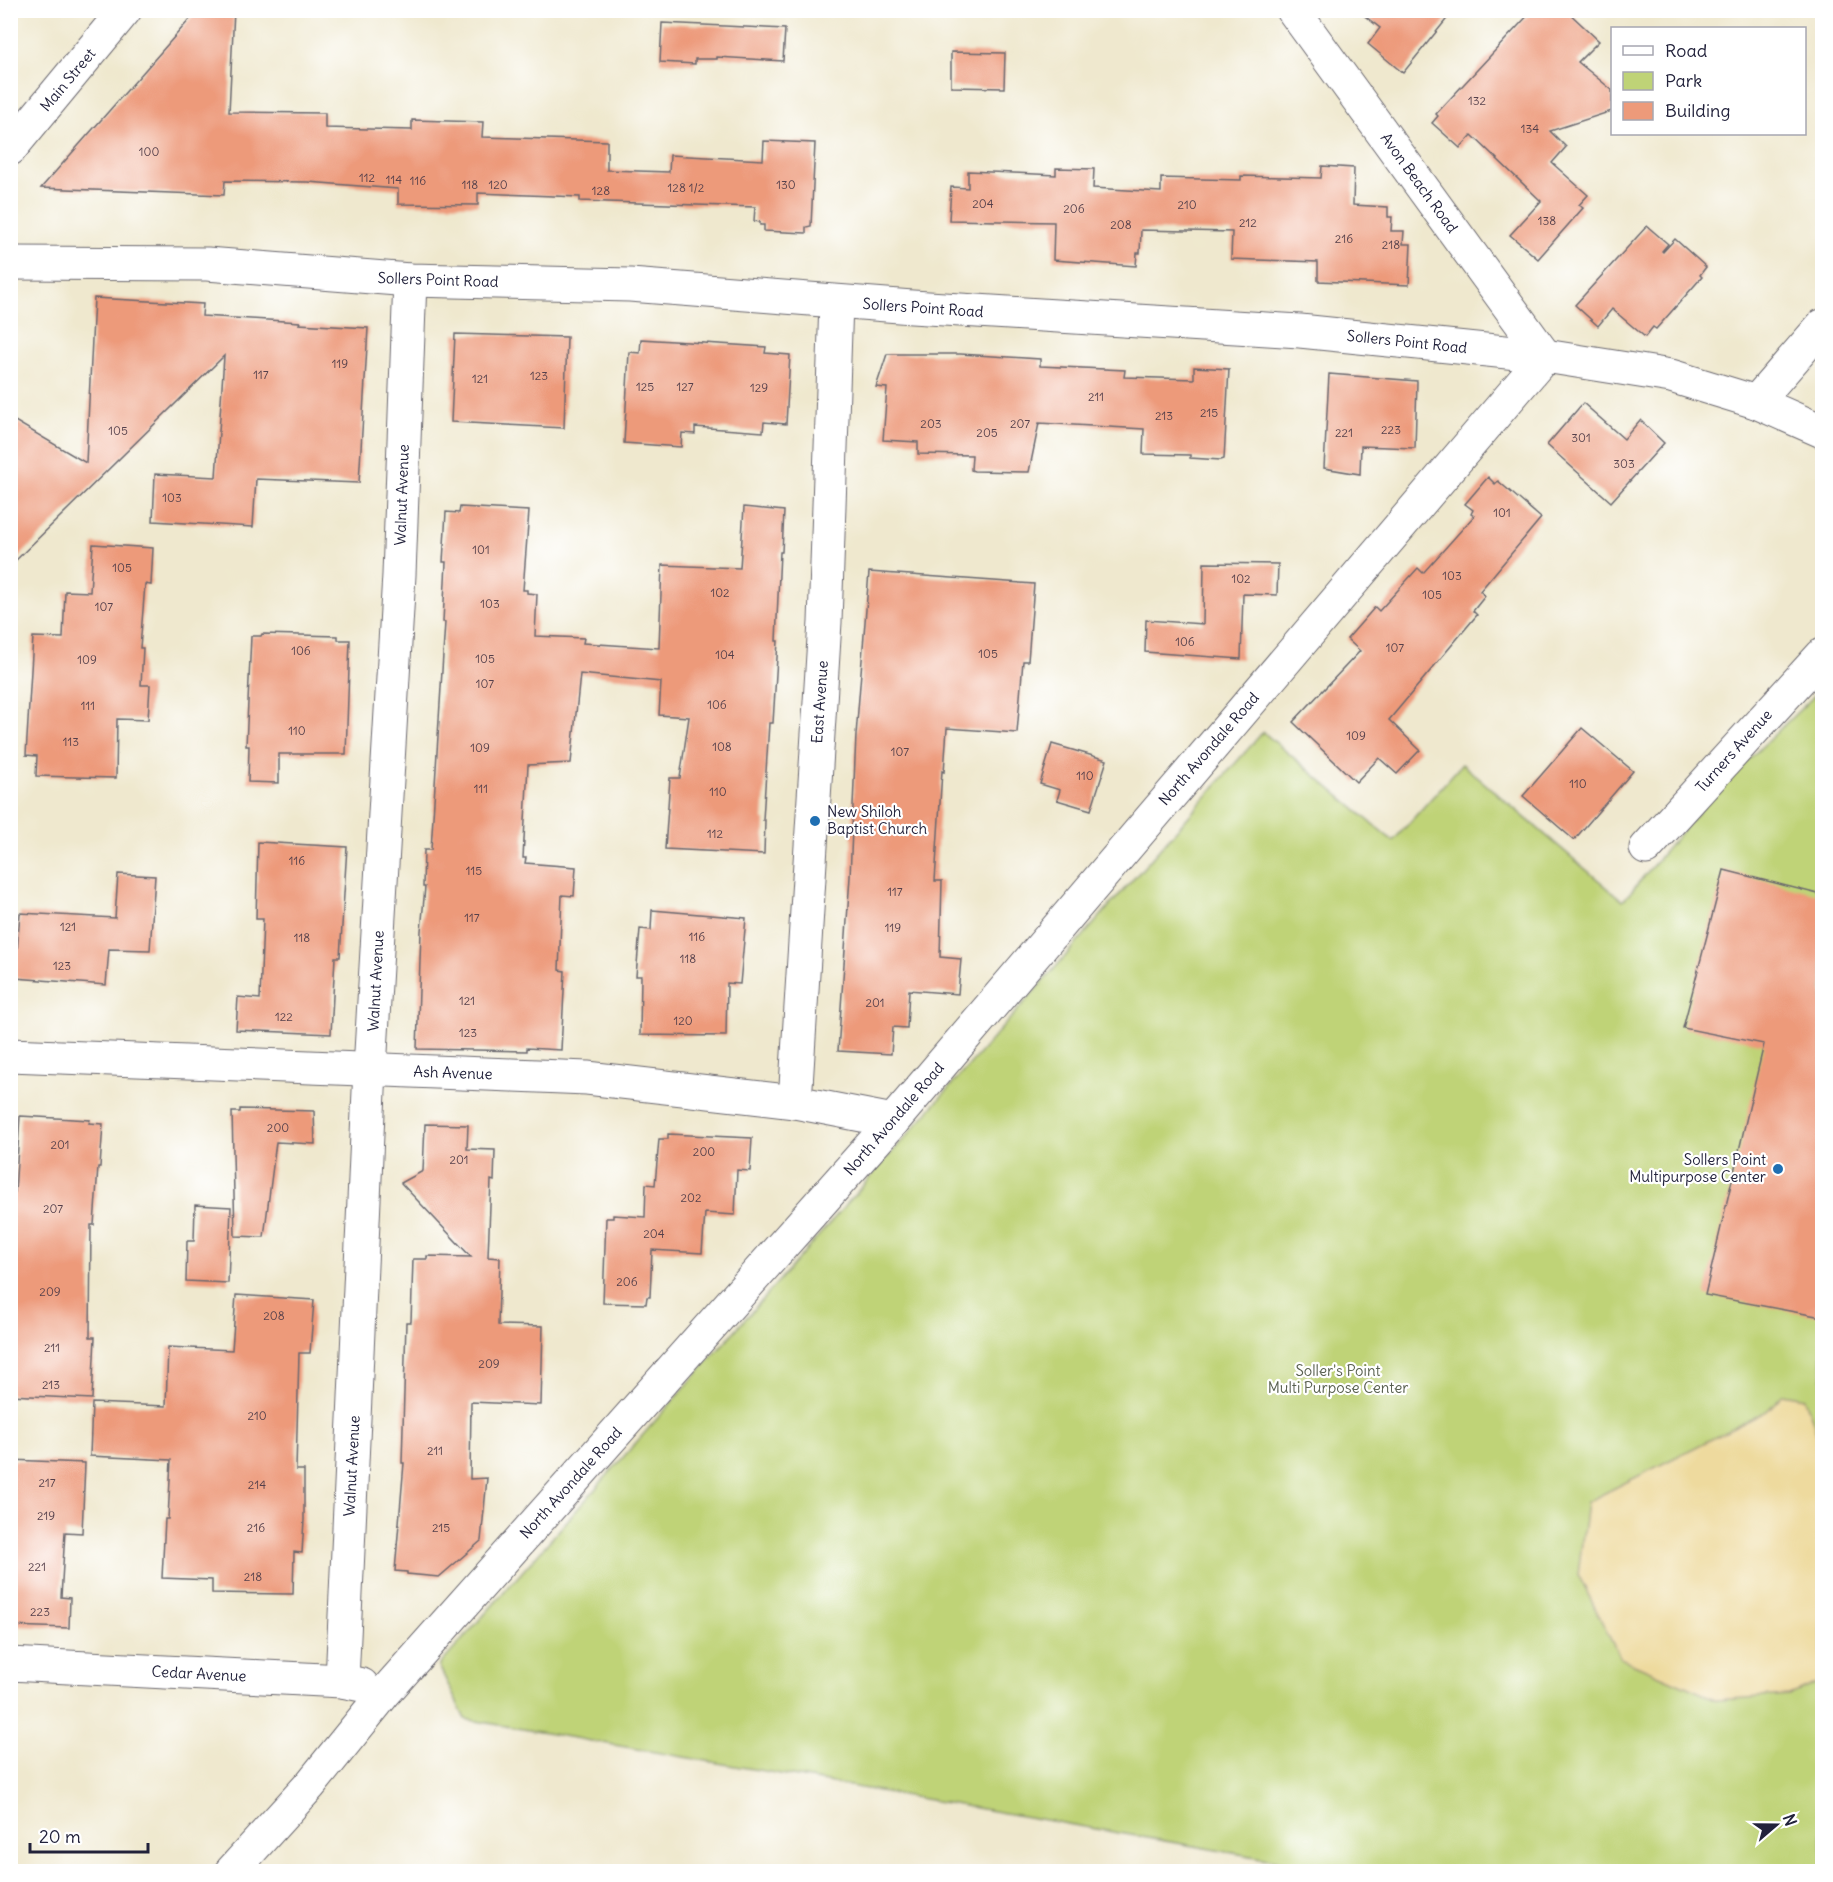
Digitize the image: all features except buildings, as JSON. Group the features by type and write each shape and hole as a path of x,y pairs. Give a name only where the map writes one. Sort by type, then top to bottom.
{"street":[{"name":"Main Street","path":"10,149 125,10"},
{"name":"Avon Beach Road","path":"1293,10 1545,356"},
{"name":"Sollers Point Road","path":"10,263 207,264 410,280 630,285 837,302 1300,331 1545,356 1671,376 1756,402 1822,431"},
{"name":"Walnut Avenue","path":"342,1681 370,1069 399,575 410,280"},
{"name":"East Avenue","path":"795,1102 825,622 837,302"},
{"path":"1756,402 1822,326"},
{"name":"North Avondale Road","path":"231,1872 310,1785 386,1691 893,1121 1545,356"},
{"name":"Turners Avenue","path":"1646,848 1822,655"},
{"name":"Ash Avenue","path":"10,1055 587,1078 795,1102 893,1121"},
{"name":"Cedar Avenue","path":"10,1664 342,1681 386,1691"}],"green space":[{"name":"Soller's Point Multi Purpose Center","path":"1816,694 1822,699 1822,1871 1337,1871 465,1719 439,1666 1263,732 1393,841 1462,764 1623,901 1713,794"}],"sand":[{"path":"1783,1394 1805,1398 1822,1449 1822,1681 1789,1695 1717,1700 1620,1658 1578,1574 1587,1502 1767,1411"}],"place":[{"name":"New Shiloh Baptist Church","path":"815,821"},
{"name":"Sollers Point Multipurpose Center","path":"1778,1169"}]}
